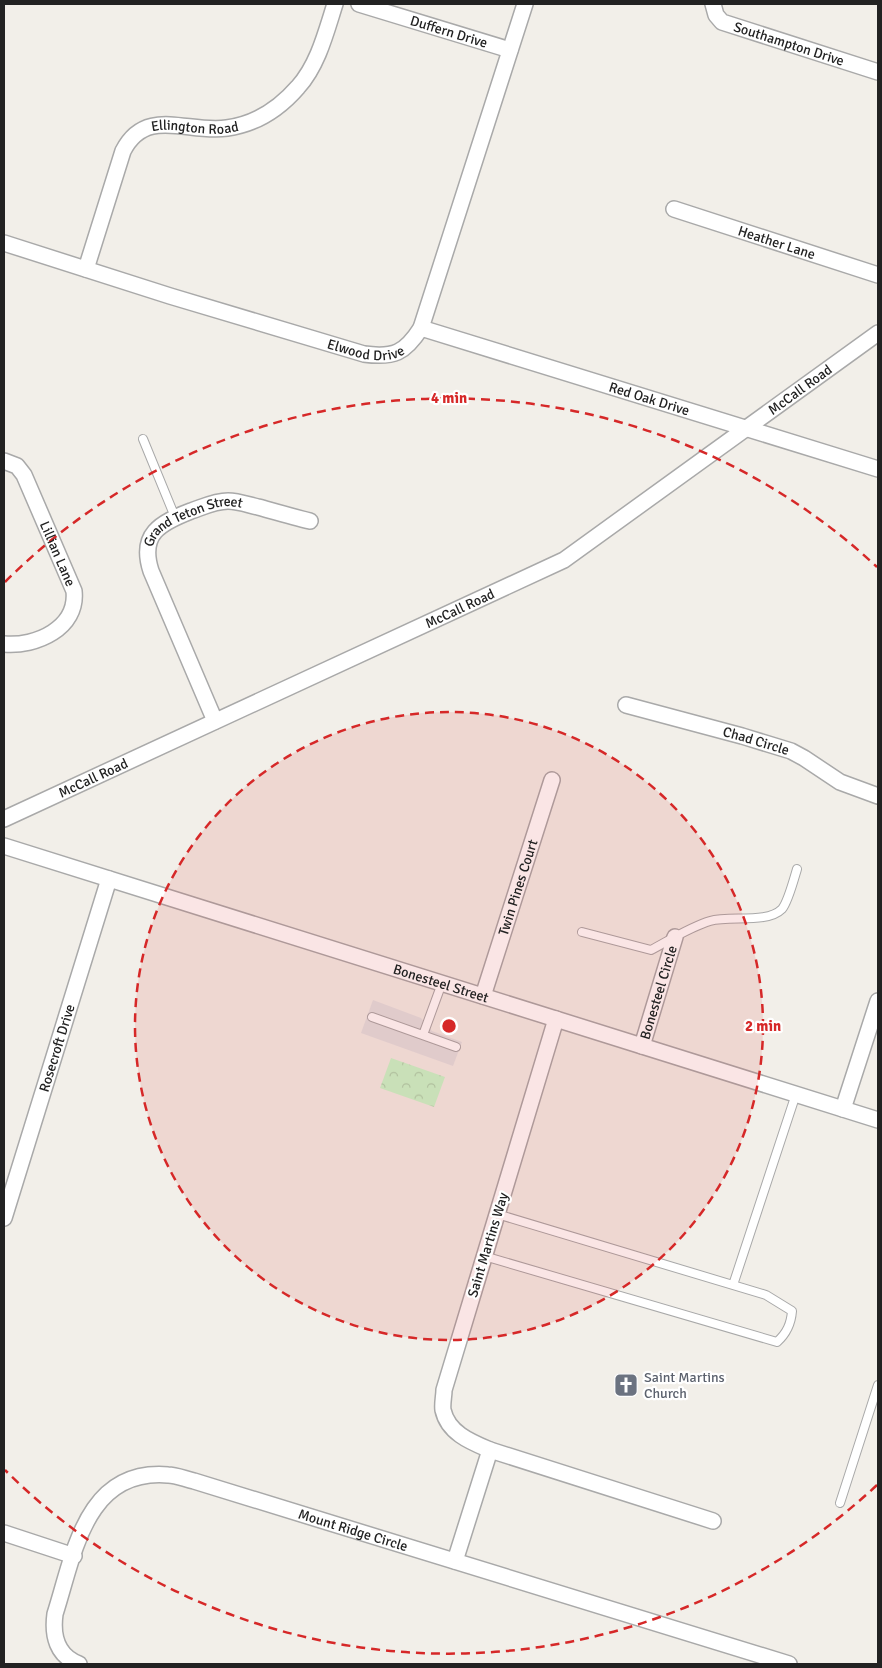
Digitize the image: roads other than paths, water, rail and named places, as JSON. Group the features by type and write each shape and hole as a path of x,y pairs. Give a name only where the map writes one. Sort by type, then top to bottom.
{"street":[{"name":"Ellington Road","path":"86,269 123,151 129,140 146,127 158,124 208,129 227,128 253,121 277,108 299,86 312,67 336,4"},
{"name":"Duffern Drive","path":"358,4 510,50"},
{"name":"Elwood Drive","path":"4,243 364,354 382,357 399,352 412,342 421,328 525,4"},
{"name":"Southampton Drive","path":"713,4 716,16 722,22 878,72"},
{"name":"Heather Lane","path":"674,209 878,276"},
{"name":"Red Oak Drive","path":"421,328 878,469"},
{"name":"McCall Road","path":"4,819 564,560 878,333"},
{"name":"Lillian Lane","path":"4,461 17,466 24,475 74,591 75,598 74,607 68,619 55,632 33,641 4,644"},
{"name":"Grand Teton Street","path":"215,721 147,558 147,546 152,534 160,526 175,517 213,503 228,501 310,521"},
{"name":"Chad Circle","path":"626,705 742,736 791,752 845,784 878,796"},
{"name":"Twin Pines Court","path":"483,996 552,780"},
{"name":"Bonesteel Street","path":"4,846 878,1120"},
{"name":"Rosecroft Drive","path":"4,1218 109,879"},
{"name":"Bonesteel Circle","path":"642,1046 675,937"},
{"path":"843,1109 878,1001"},
{"name":"Saint Martins Way","path":"556,1019 444,1390 443,1410 451,1427 466,1440 490,1450 713,1521"},
{"path":"455,1561 490,1450"},
{"name":"Mount Ridge Circle","path":"79,1664 65,1656 58,1647 54,1638 53,1626 74,1556 91,1511 101,1498 113,1488 128,1480 146,1475 169,1475 194,1481 789,1664"},
{"path":"4,1533 74,1556"}],"lane":[{"path":"143,439 175,517"},
{"path":"582,932 651,950 711,921 762,917 774,914 783,908 797,869"},
{"path":"423,1036 442,983"},
{"path":"372,1017 456,1047"},
{"path":"733,1285 796,1094"},
{"path":"484,1256 777,1342 785,1335 791,1321 792,1311 766,1295 497,1214"},
{"path":"840,1503 878,1385"}],"place":[{"name":"Saint Martins Church","path":"626,1385"}]}
